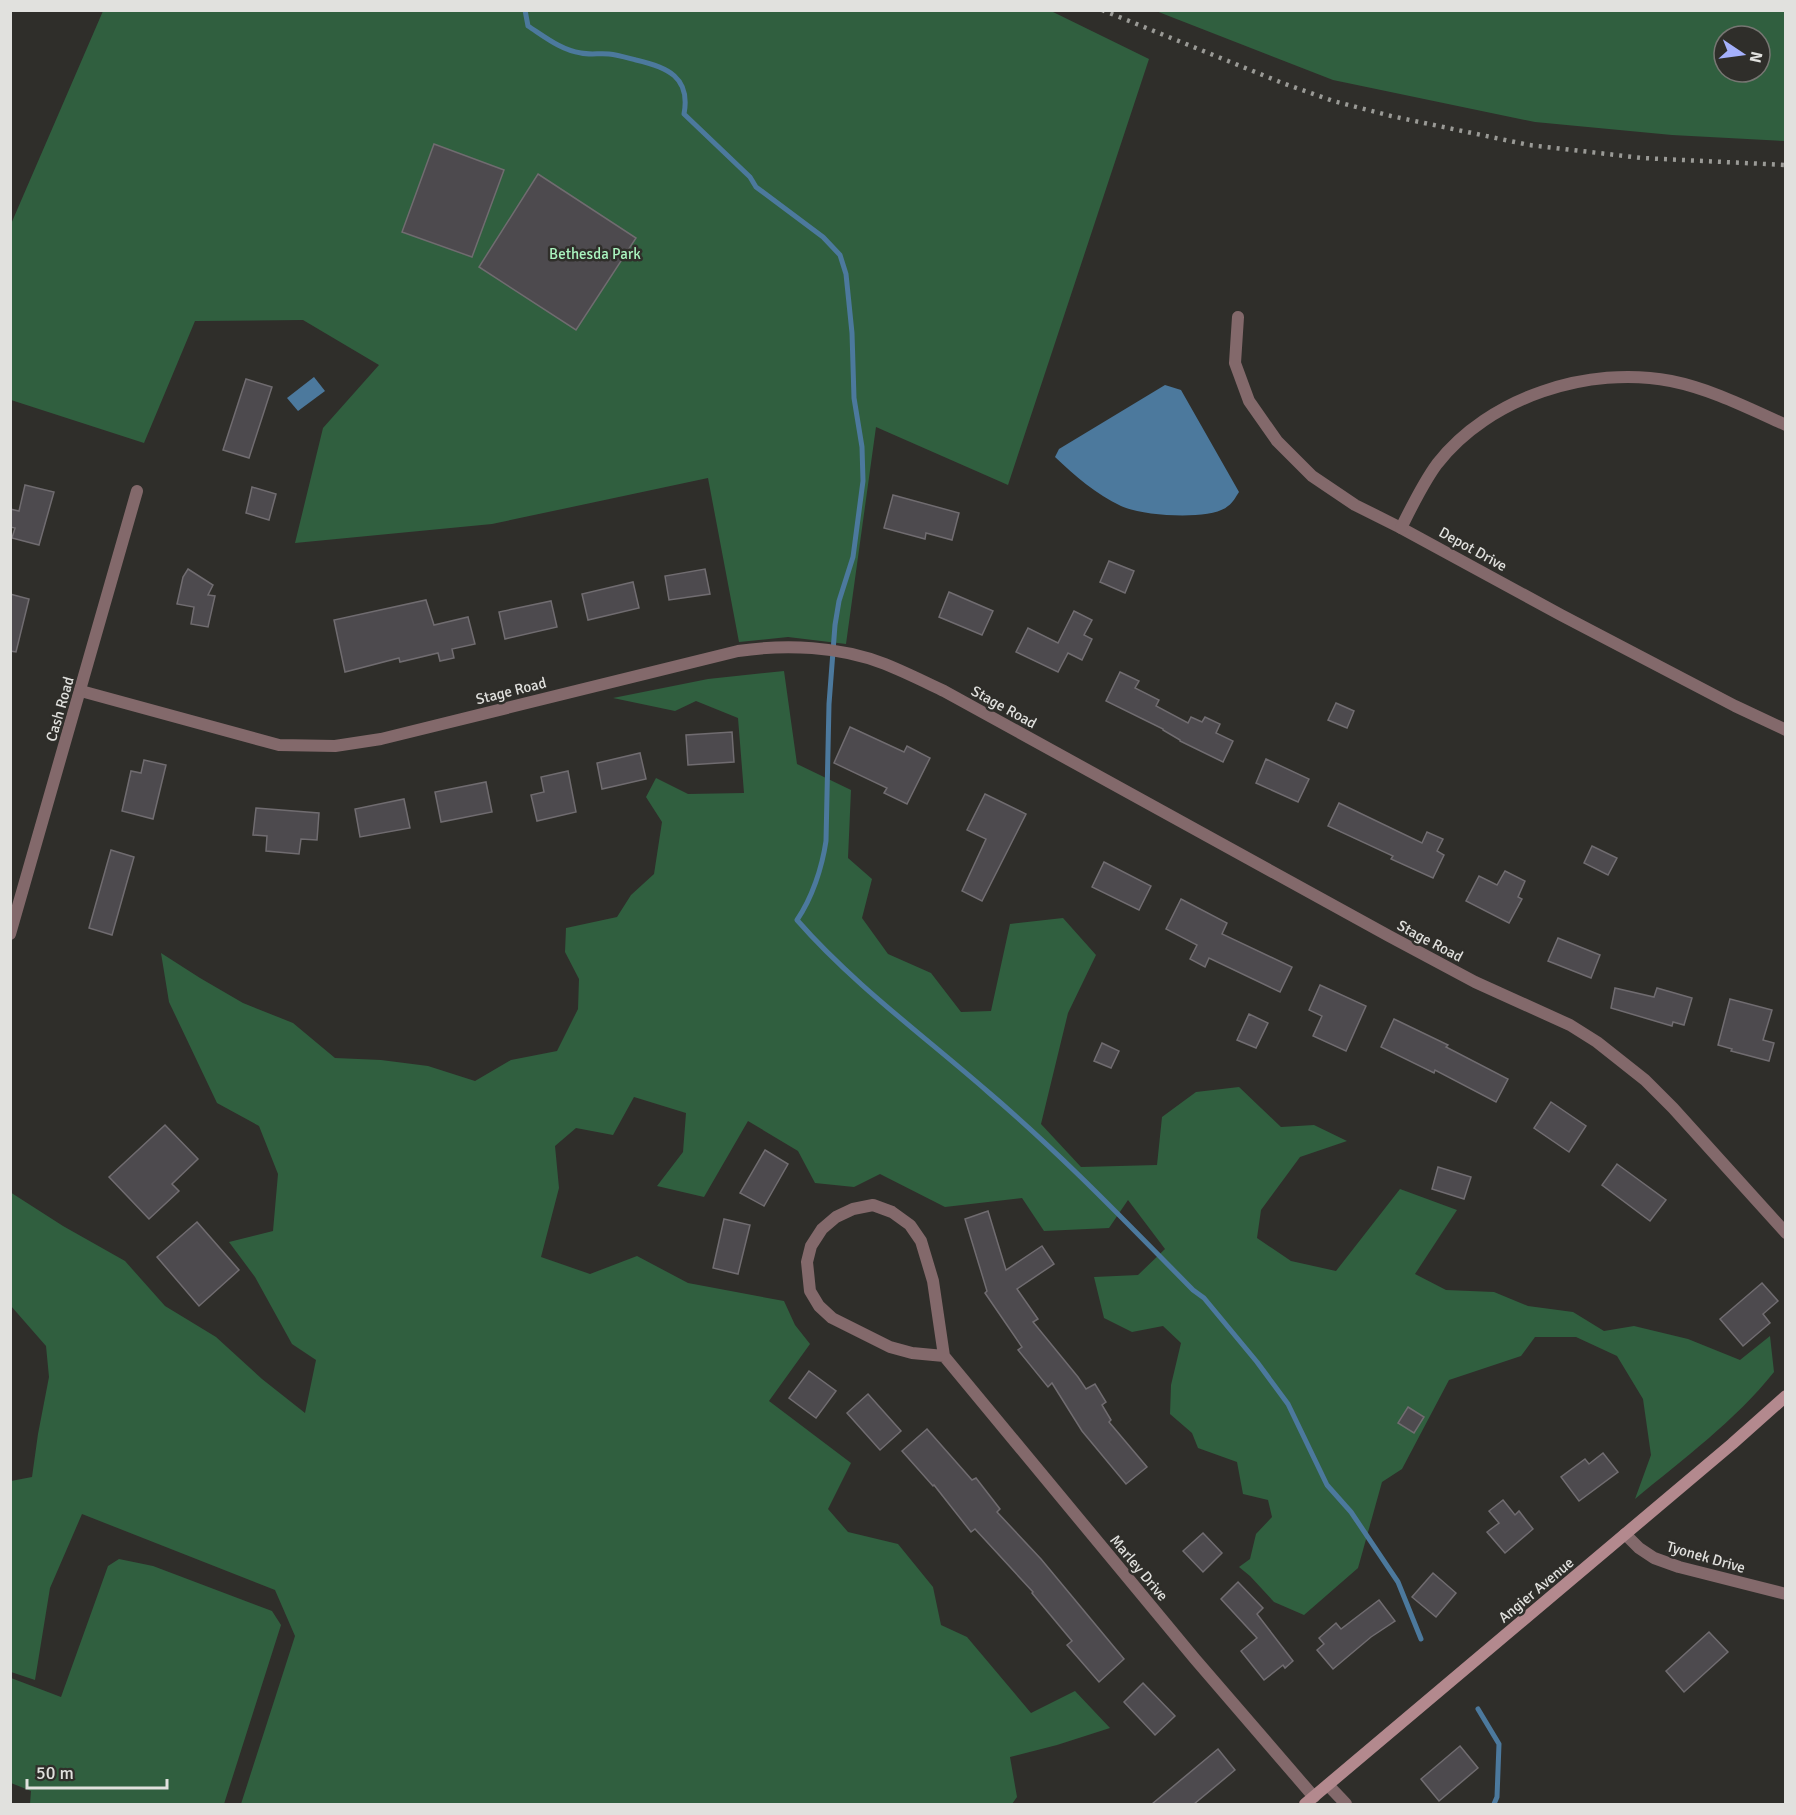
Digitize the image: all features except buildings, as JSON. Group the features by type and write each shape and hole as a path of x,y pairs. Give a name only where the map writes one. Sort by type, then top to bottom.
{"main road":[{"name":"Angier Avenue","path":"1310,1801 1626,1534 1785,1396"}],"street":[{"name":"Depot Drive","path":"1238,317 1235,363 1249,401 1277,441 1312,476 1355,505 1735,706 1785,729"},
{"path":"1401,528 1414,501 1437,464 1465,435 1494,413 1540,391 1578,382 1621,377 1670,381 1716,394 1785,425"},
{"name":"Cash Road","path":"10,934 137,491"},
{"name":"Stage Road","path":"81,691 279,745 335,746 381,739 738,651 763,647 821,650 884,663 944,691 1389,936 1475,981 1570,1025 1597,1042 1645,1080 1673,1108 1785,1233"},
{"path":"873,1205 892,1212 910,1224 921,1241 933,1281 944,1356 912,1353 890,1347 832,1318 819,1306 810,1291 807,1262 811,1246 822,1229 836,1217 853,1209 873,1205"},
{"name":"Marley Drive","path":"944,1356 1310,1801"},
{"name":"Tyonek Drive","path":"1626,1534 1654,1558 1679,1567 1785,1594"},
{"path":"1328,1785 1346,1804"}],"green space":[{"name":"Bethesda Park","path":"103,11 1051,11 1149,59 1008,485 876,427 846,644 788,637 739,642 708,478 492,524 295,543 323,428 379,365 303,320 195,321 144,443 11,400 11,224"},
{"path":"1156,11 1785,11 1785,141 1672,135 1535,122 1333,80"},
{"path":"784,671 797,764 851,790 848,858 872,879 862,918 888,954 931,973 961,1012 991,1011 1010,924 1063,918 1096,955 1068,1013 1041,1124 1081,1167 1157,1165 1162,1117 1196,1092 1239,1087 1281,1127 1314,1125 1347,1141 1300,1157 1261,1210 1257,1238 1291,1261 1336,1271 1400,1189 1457,1210 1415,1274 1446,1290 1494,1292 1528,1306 1573,1312 1604,1331 1634,1326 1688,1339 1740,1360 1770,1336 1774,1372 1726,1423 1635,1499 1651,1455 1643,1399 1617,1356 1576,1337 1535,1337 1521,1356 1449,1380 1402,1469 1382,1482 1358,1568 1304,1615 1274,1602 1239,1567 1250,1559 1256,1534 1272,1517 1268,1500 1243,1494 1237,1462 1198,1448 1192,1433 1170,1414 1171,1385 1181,1343 1163,1326 1132,1332 1104,1318 1094,1277 1138,1275 1165,1249 1128,1200 1109,1228 1044,1231 1022,1198 945,1207 880,1174 854,1187 815,1183 798,1151 748,1121 704,1197 657,1186 683,1152 686,1113 634,1097 613,1135 576,1128 555,1146 559,1188 541,1257 590,1274 637,1256 688,1283 784,1301 795,1325 810,1344 769,1401 851,1463 828,1509 848,1532 898,1544 933,1587 941,1625 967,1637 1031,1713 1075,1691 1110,1728 1010,1757 1017,1797 1012,1804 241,1804 295,1636 275,1590 82,1514 50,1588 35,1680 11,1672 11,1481 32,1477 49,1377 46,1346 11,1306 10,1192 63,1226 125,1261 165,1306 216,1337 262,1379 305,1413 316,1360 292,1344 255,1277 229,1242 273,1231 278,1174 259,1126 217,1103 169,1002 161,953 243,1003 293,1023 335,1058 381,1060 428,1066 475,1081 511,1060 557,1051 578,1009 579,979 565,952 566,928 617,917 631,895 654,874 662,822 646,797 656,778 688,794 744,793 738,718 696,701 675,711 613,698 708,679"},
{"path":"119,1559 153,1566 272,1611 281,1625 224,1804 30,1804 31,1791 11,1783 11,1678 61,1697 108,1566"}],"water":[{"path":"314,377 325,391 298,411 287,398"},
{"path":"1165,385 1181,390 1239,492 1230,505 1220,511 1207,514 1176,515 1144,512 1121,506 1094,490 1055,457 1059,449"}],"waterway":[{"path":"525,10 528,26 567,49 584,54 609,54 667,70 680,82 684,91 684,114 750,177 756,187 823,237 840,255 846,274 852,333 854,398 862,447 863,481 853,557 839,601 835,625 829,704 826,841 816,882 797,920 841,966 1041,1139 1193,1290 1204,1298 1288,1404 1327,1485 1351,1512 1398,1582 1421,1639"},
{"path":"1478,1709 1499,1744 1497,1797 1494,1804"}],"railway":[{"path":"1102,10 1285,84 1333,101 1391,116 1529,145 1642,158 1786,165"}]}
